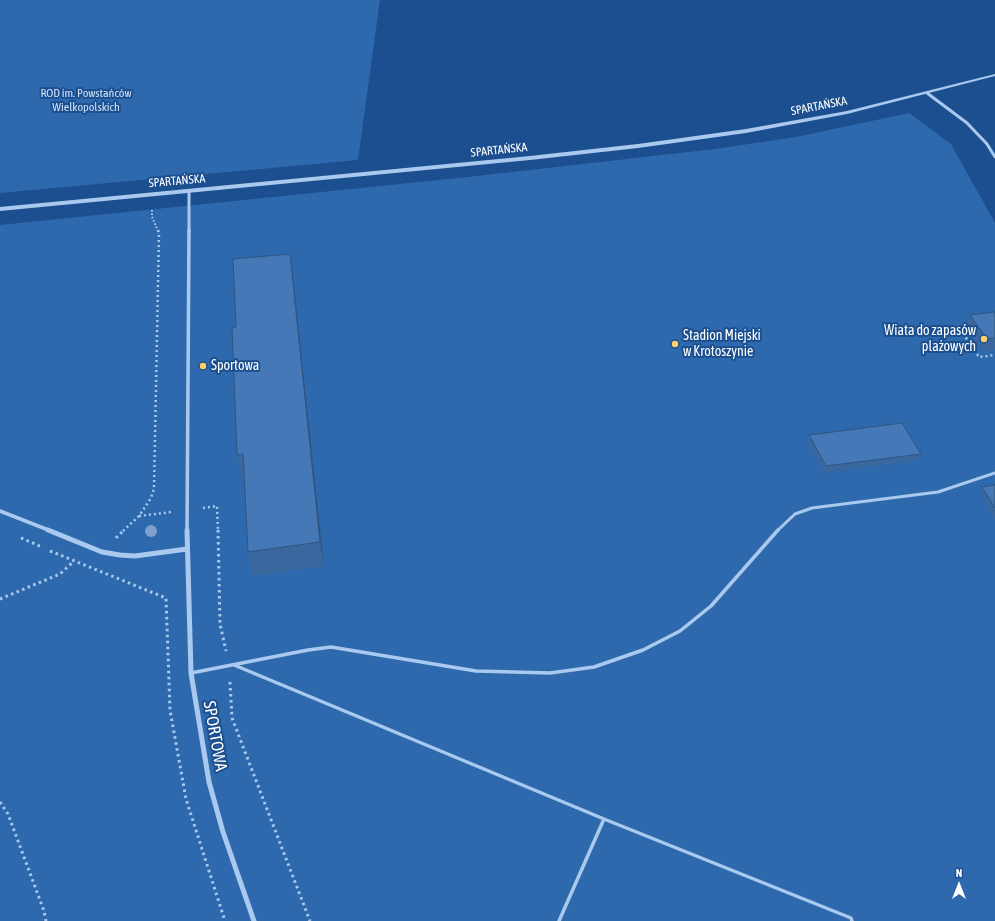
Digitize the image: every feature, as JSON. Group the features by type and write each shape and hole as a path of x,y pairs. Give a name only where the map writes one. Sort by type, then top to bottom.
{"street":[{"name":"SPARTAŃSKA","path":"0,209 514,160 638,146 754,130 847,112 995,75"},
{"path":"927,93 967,123 987,144 995,157"},
{"name":"SPORTOWA","path":"189,191 187,549 191,673 209,782 254,921"},
{"path":"0,511 102,552 135,556 187,549"}],"lane":[{"path":"191,673 308,650 331,647 476,672 550,673 594,667 643,650 680,631 712,606 786,521 795,514 812,508 938,492 995,473"},
{"path":"234,664 604,819 851,918 852,921"},
{"path":"559,921 604,819"}],"path":[{"path":"88,567 139,516 154,489 159,233 152,217 152,194"},
{"path":"973,324 958,326 979,357 995,355"},
{"path":"139,516 217,506 220,624 229,665 232,718 310,921"},
{"path":"13,535 166,598 170,710 186,799 225,921"},
{"path":"0,599 60,574 74,561"},
{"path":"0,802 8,814 44,911 46,921"}],"green space":[{"name":"ROD im. Powstańców Wielkopolskich","path":"0,0 380,0 358,160 0,193"},
{"path":"909,113 951,144 995,223 995,921 0,921 0,225 468,177 715,149 796,137"}],"building":[{"path":"290,254 320,542 248,552 243,454 237,455 232,328 236,327 233,259"},
{"path":"995,312 995,338 987,339 970,315"},
{"path":"902,423 921,454 826,466 809,435"},
{"path":"995,485 995,508 982,487"}],"place":[{"name":"Wiata do zapasów plażowych","path":"984,339"},
{"name":"Stadion Miejski w Krotoszynie","path":"675,344"},
{"name":"Sportowa","path":"203,366"}]}
